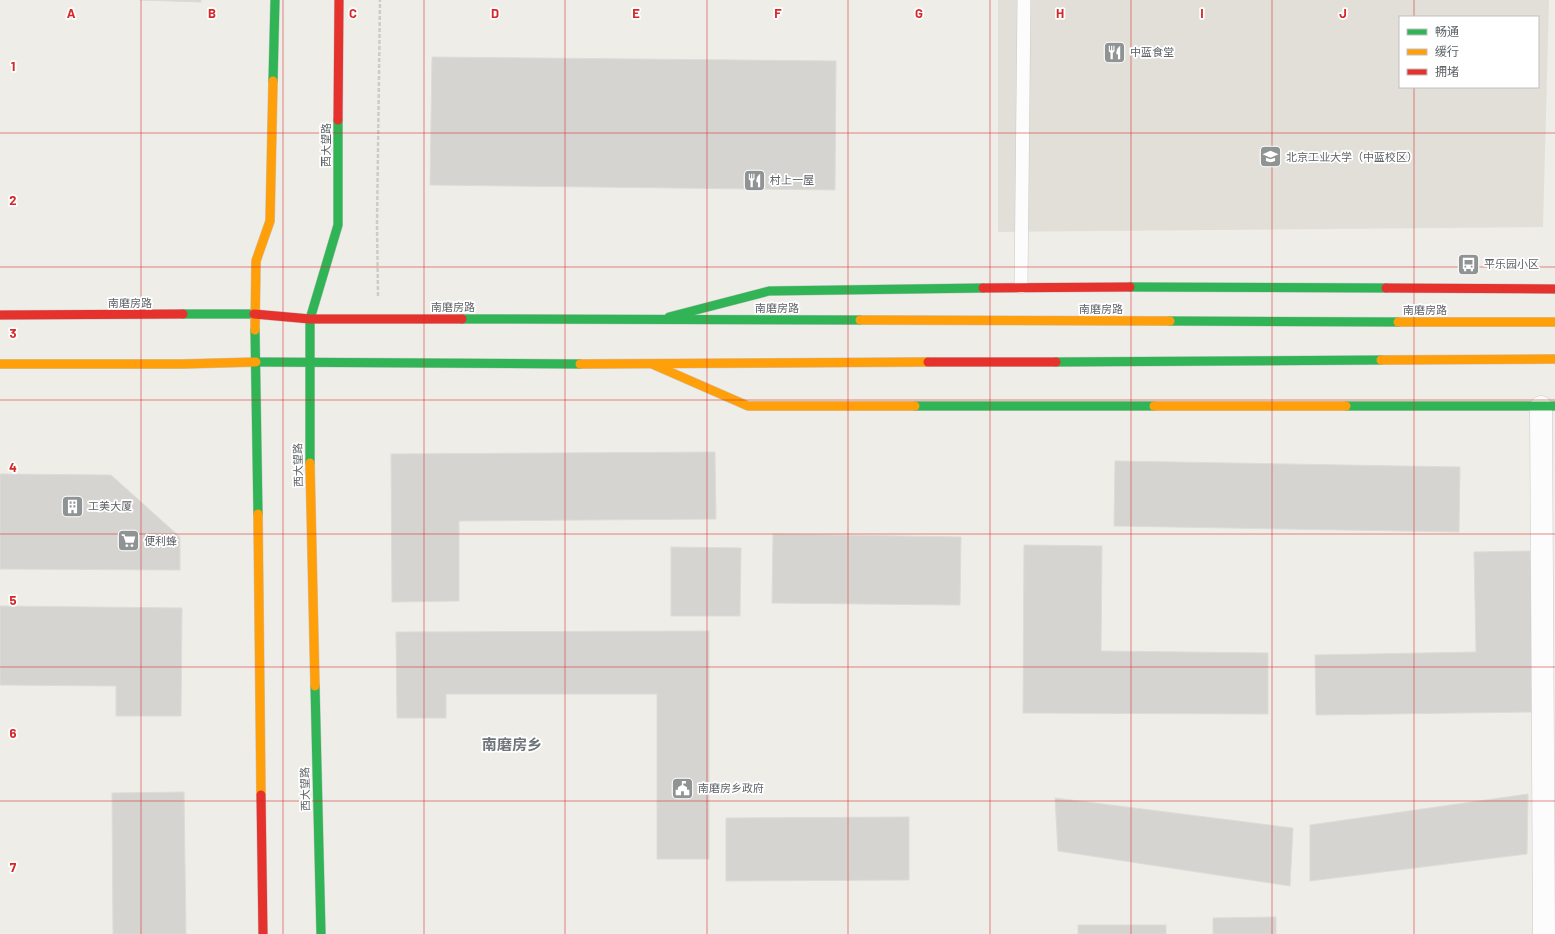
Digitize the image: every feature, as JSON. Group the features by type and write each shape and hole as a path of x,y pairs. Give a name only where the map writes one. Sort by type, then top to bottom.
{"main road":[{"path":"263,934 256,362 254,314 256,261 270,221 274,0"},
{"name":"西大望路","path":"321,934 310,456 310,319 338,225 339,0"},
{"path":"658,320 769,291 1021,287 1555,289"},
{"name":"南磨房路","path":"0,315 254,314 310,319 1555,322"},
{"path":"0,364 183,364 256,362 652,364 1555,359"},
{"path":"652,364 748,406 1548,406"}],"street":[{"path":"1544,934 1548,406"}],"lane":[{"path":"1021,287 1024,0"}],"path":[{"path":"378,319 377,225 380,0"}],"shaded area":[{"name":"北京工业大学（中蓝校区）","path":"998,0 1549,0 1543,227 998,232"}],"building":[{"path":"140,0 201,0 201,2"},
{"path":"432,57 836,61 835,190 430,185"},
{"path":"715,452 716,519 459,521 459,601 392,602 391,454"},
{"path":"1115,461 1460,467 1459,532 1114,526"},
{"name":"工美大厦","path":"0,474 111,475 180,537 180,570 0,569"},
{"path":"773,534 961,537 960,605 772,603"},
{"path":"1024,545 1102,546 1101,651 1268,653 1268,714 1023,713"},
{"path":"671,547 741,548 740,616 671,616"},
{"path":"1530,551 1533,712 1316,715 1315,655 1476,652 1474,552"},
{"path":"0,606 182,608 181,716 116,716 116,686 0,685"},
{"name":"南磨房乡政府","path":"709,631 709,859 657,859 657,694 446,694 446,718 397,718 396,632"},
{"path":"184,792 186,934 113,934 112,793"},
{"path":"1528,794 1527,854 1310,881 1310,825"},
{"path":"1055,798 1293,828 1290,886 1058,851"},
{"path":"909,817 909,880 726,881 726,818"},
{"path":"1276,917 1276,934 1213,934 1213,918"},
{"path":"1078,925 1166,925 1166,934 1078,934"}],"traffic: fast":[{"path":"273,81 275,0"},
{"path":"310,463 310,319 338,225 338,120"},
{"path":"1130,287 1386,288"},
{"path":"669,317 769,291 983,288"},
{"path":"183,314 254,314"},
{"path":"462,319 860,320"},
{"path":"1170,321 1398,322"},
{"path":"255,330 258,514"},
{"path":"1056,362 1381,360"},
{"path":"256,362 580,364"},
{"path":"915,406 1154,406"},
{"path":"1346,406 1555,406"},
{"path":"315,686 321,934"}],"traffic: slow":[{"path":"255,330 256,261 270,221 273,81"},
{"path":"860,320 1170,321"},
{"path":"1398,322 1555,322"},
{"path":"1381,360 1555,359"},
{"path":"0,364 183,364 256,362"},
{"path":"580,364 928,362"},
{"path":"652,364 748,406 915,406"},
{"path":"1154,406 1346,406"},
{"path":"310,463 315,686"},
{"path":"258,514 261,795"}],"traffic: jam":[{"path":"338,120 339,0"},
{"path":"983,288 1130,287"},
{"path":"1386,288 1555,289"},
{"path":"0,315 183,314"},
{"path":"254,314 310,319 462,319"},
{"path":"928,362 1056,362"},
{"path":"261,795 263,934"}],"place":[{"name":"中蓝食堂","path":"1115,52"},
{"name":"北京工业大学（中蓝校区）","path":"1271,157"},
{"name":"村上一屋","path":"755,180"},
{"name":"平乐园小区","path":"1469,264"},
{"name":"工美大厦","path":"73,506"},
{"name":"便利蜂","path":"128,541"},
{"name":"南磨房乡政府","path":"683,788"}],"district":[{"name":"南磨房乡","path":"512,745"}]}
